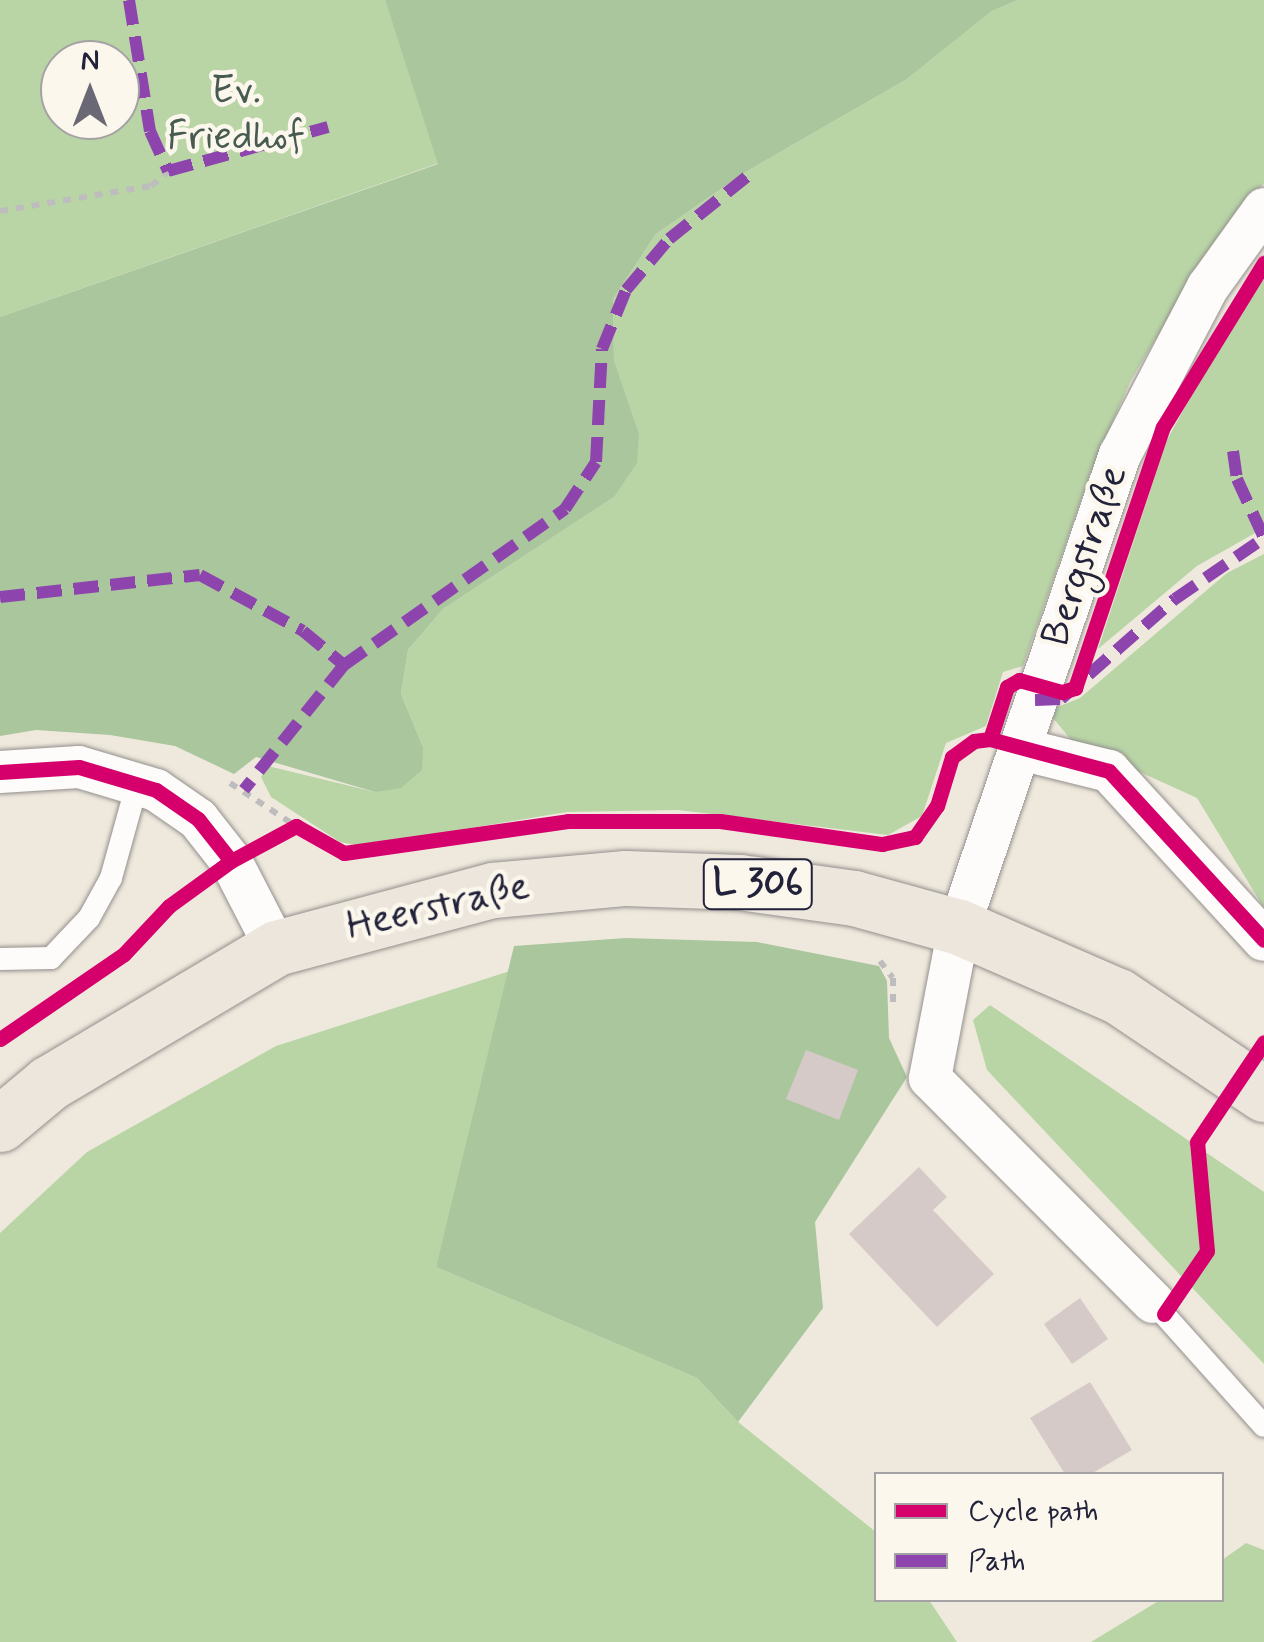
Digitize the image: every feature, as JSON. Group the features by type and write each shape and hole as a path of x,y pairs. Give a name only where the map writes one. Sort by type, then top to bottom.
{"main road":[{"name":"Heerstraße","path":"276,948 493,890 624,878 740,882 816,893 959,927 1118,996 1264,1094"},
{"name":"L 306","path":"0,1124 65,1073 276,948"}],"street":[{"name":"Bergstraße","path":"959,927 1120,454 1208,288 1264,209"},
{"path":"1020,749 1109,771 1264,940"},
{"path":"0,772 79,767 137,784 198,819 231,861 276,948"},
{"path":"959,927 930,1078 1153,1302"}],"lane":[{"path":"0,959 52,958 89,918 111,878 137,784"},
{"path":"1153,1302 1264,1426"}],"path":[{"path":"0,211 151,186 168,172"},
{"path":"864,958 883,962 894,978 894,1037 930,1078"}],"green space":[{"name":"Ev. Friedhof","path":"0,0 385,0 439,163 0,317"},
{"path":"385,0 1018,0 992,11 907,79 744,173 656,234 613,299 614,360 639,433 637,463 614,497 443,609 408,650 401,694 423,747 422,770 401,788 375,792 256,757 234,774 175,746 110,735 36,730 0,736 0,317 438,164"},
{"path":"1018,0 1264,0 1264,183 1189,283 1130,382 1090,474 1023,666 1003,672 986,726 946,743 922,816 888,835 678,810 567,812 361,846 340,842 271,797 261,777 268,766 375,792 423,747 401,694 408,650 443,609 614,497 639,433 614,360 613,299 656,234 744,173 907,79 992,11"},
{"path":"1264,279 1264,528 1197,566 1098,649 1167,440 1226,332"},
{"path":"1264,554 1264,908 1197,798 1072,741 1053,718 1055,708 1080,698 1227,573"},
{"path":"626,938 757,942 879,966 887,981 889,1038 907,1077 815,1222 823,1308 738,1422 697,1378 436,1267 514,946"},
{"path":"513,970 436,1267 697,1378 738,1422 874,1530 874,1602 930,1602 957,1642 0,1642 0,1233 87,1152 276,1046"},
{"path":"990,1005 1264,1192 1264,1364 987,1070 973,1020"},
{"path":"1246,1543 1264,1550 1264,1642 1091,1642 1157,1602 1224,1602 1224,1559"}],"building":[{"path":"806,1050 858,1070 839,1120 786,1099"},
{"path":"919,1167 947,1197 933,1210 994,1274 937,1327 849,1234"},
{"path":"1080,1298 1108,1339 1072,1364 1044,1324"},
{"path":"1090,1382 1132,1450 1094,1472 1064,1472 1030,1418"}],"marked path":[{"path":"129,0 150,131 168,171 328,127"},
{"path":"344,665 565,509 596,462 602,349 626,290 669,239 754,171"},
{"path":"1233,451 1237,479 1264,538"},
{"path":"1035,700 1061,699 1175,599 1264,538"},
{"path":"0,597 200,575 303,631 344,665 244,790"}],"cycle path":[{"path":"990,739 1007,687 1019,680 1062,692 1075,688 1163,427 1264,263"},
{"path":"0,1039 124,954 169,906 231,861 296,826 344,853 568,821 720,821 882,844 915,837 937,806 952,757 974,741 990,739 1109,771 1264,940"},
{"path":"0,772 79,767 156,790 198,819 231,861"},
{"path":"1164,1314 1207,1251 1197,1142 1264,1042"}]}
